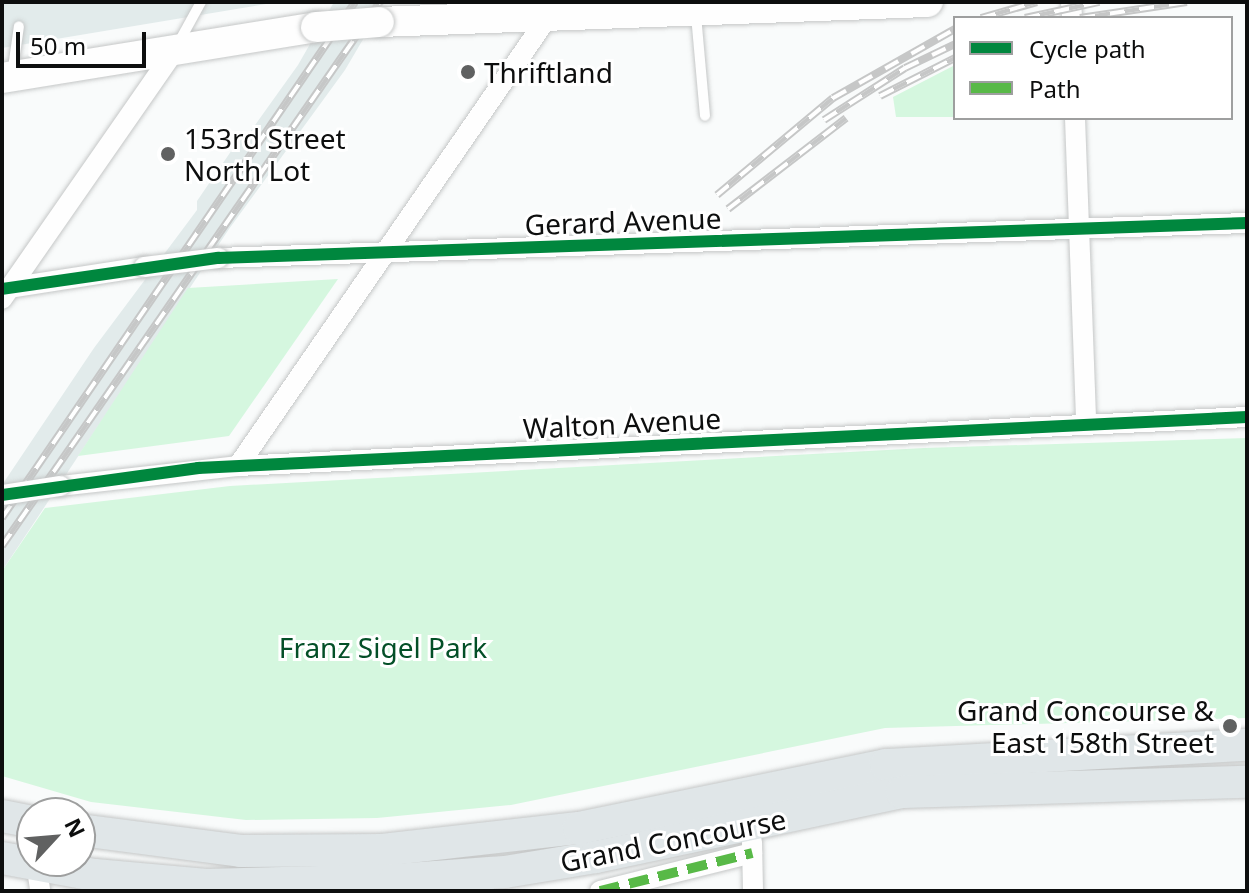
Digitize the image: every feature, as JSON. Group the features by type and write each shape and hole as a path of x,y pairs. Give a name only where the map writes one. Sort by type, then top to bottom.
{"main road":[{"path":"7,77 177,47 316,27 554,8 928,2"},
{"name":"Grand Concourse","path":"96,832 241,851 343,853 544,834 886,765 1247,745"},
{"name":"Grand Concourse","path":"78,877 149,886 300,885 505,872 752,840 916,790 1247,782"}],"street":[{"path":"238,466 554,8"},
{"path":"5,292 177,47"},
{"path":"1075,120 1086,422"},
{"name":"Gerard Avenue","path":"5,292 144,267 218,258 1247,223"},
{"name":"Walton Avenue","path":"2,495 238,466 1086,422 1247,417"},
{"path":"752,794 753,891"},
{"name":"Grand Concourse","path":"600,891 752,840"}],"lane":[{"path":"177,47 201,2"},
{"path":"696,6 705,116"},
{"path":"7,77 19,26"}],"shaded area":[{"path":"2,2 278,2 2,48"},
{"path":"334,2 385,2 345,70 229,229 2,571 2,485 94,348 197,210 197,201 238,141 245,139 298,65"}],"green space":[{"path":"953,66 953,117 896,117 893,97"},
{"path":"338,279 229,436 78,456 188,288"},
{"name":"Franz Sigel Park","path":"1247,438 1247,718 885,728 511,805 377,818 246,820 96,803 96,797 74,797 2,776 2,571 45,508 230,486 924,448"}],"railway":[{"path":"2,518 355,2"},
{"path":"2,546 380,2"},
{"path":"988,16 1037,2"},
{"path":"1034,16 1099,2"},
{"path":"1093,16 1187,2"},
{"path":"717,195 833,98 953,30"},
{"path":"824,120 905,68 953,45"},
{"path":"880,96 953,59"},
{"path":"728,209 846,118"}],"marked path":[{"path":"600,891 752,853"}],"cycle path":[{"path":"2,289 218,258 1247,223"},
{"path":"2,495 198,468 1247,417"}],"place":[{"name":"Thriftland","path":"468,72"},
{"name":"153rd Street North Lot","path":"168,154"},
{"name":"Grand Concourse & East 158th Street","path":"1230,726"}]}
